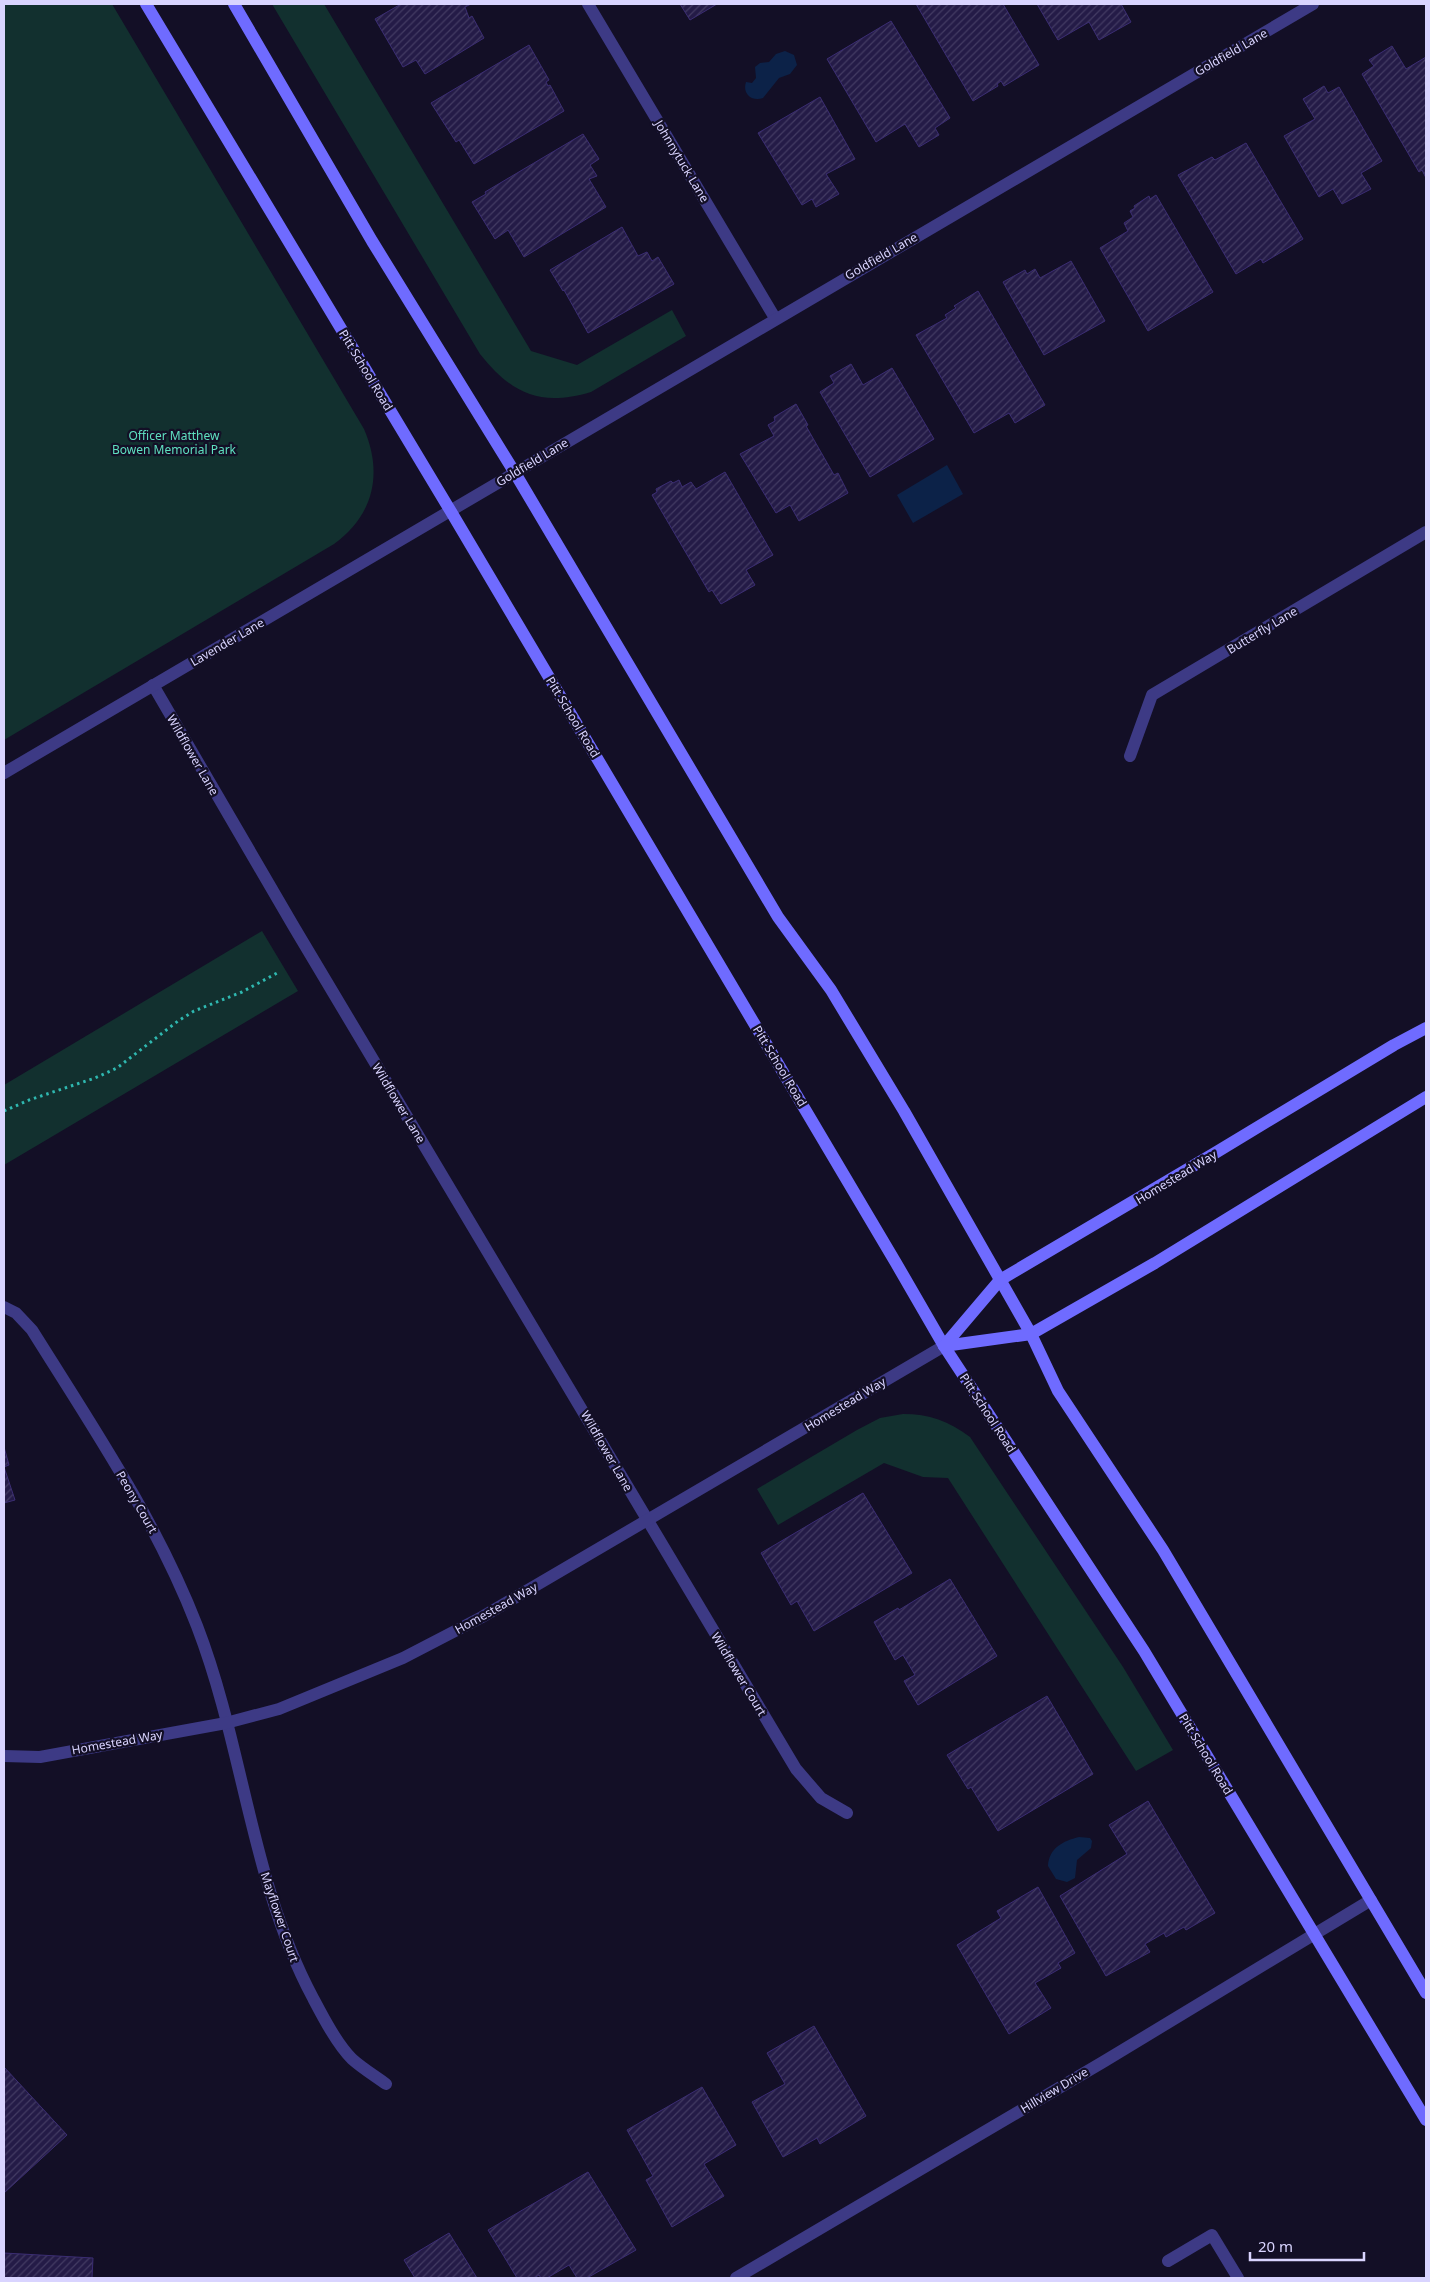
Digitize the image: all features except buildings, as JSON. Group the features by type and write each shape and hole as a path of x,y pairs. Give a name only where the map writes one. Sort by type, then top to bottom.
{"street":[{"name":"Pitt School Road","path":"146,4 450,510 944,1346 1144,1651 1426,2120"},
{"path":"234,4 372,241 514,472 778,917 831,990 1031,1334 1058,1391 1163,1550 1426,1993"},
{"name":"Johnnytuck Lane","path":"588,4 775,318"},
{"name":"Goldfield Lane","path":"450,510 1313,4"},
{"name":"Lavender Lane","path":"4,773 450,510"},
{"name":"Butterfly Lane","path":"1130,756 1152,695 1426,532"},
{"name":"Wildflower Lane","path":"153,685 294,927 647,1520"},
{"name":"Homestead Way","path":"4,1756 40,1756 226,1723 279,1709 403,1658 482,1617 944,1346 1000,1280 1394,1045 1426,1028"},
{"name":"Homestead Way","path":"944,1346 1031,1334 1155,1263 1426,1097"},
{"name":"Peony Court","path":"4,1307 16,1313 32,1330 136,1497 198,1627 212,1669 226,1723"},
{"name":"Wildflower Court","path":"647,1520 796,1769 822,1798 847,1813"},
{"name":"Mayflower Court","path":"226,1723 259,1856 291,1955 324,2019 351,2058 386,2084"},
{"name":"Hillview Drive","path":"736,2278 1094,2067 1372,1900"},
{"path":"1168,2261 1212,2235 1238,2278"}],"path":[{"path":"4,1111 117,1068 194,1011 242,992 279,972"}],"green space":[{"name":"Officer Matthew Bowen Memorial Park","path":"4,4 112,4 364,429 373,461 373,477 371,492 358,520 348,533 334,544 4,740"},
{"path":"272,4 324,4 531,351 577,365 672,310 686,336 591,392 557,398 542,397 528,394 504,379 480,354"},
{"path":"262,931 298,991 4,1165 4,1085"},
{"path":"903,1414 930,1417 954,1427 970,1437 1123,1667 1173,1750 1136,1771 948,1478 923,1477 884,1463 778,1525 757,1489 880,1418"}],"water":[{"path":"785,51 794,55 797,65 790,74 779,78 763,98 755,99 749,96 745,86 746,82 752,83 756,78 755,67 760,63 769,62 776,54"},
{"path":"947,465 963,494 913,523 897,495"},
{"path":"1079,1837 1090,1838 1092,1841 1091,1848 1077,1860 1075,1878 1067,1882 1056,1879 1048,1866 1051,1854 1062,1843"}]}
